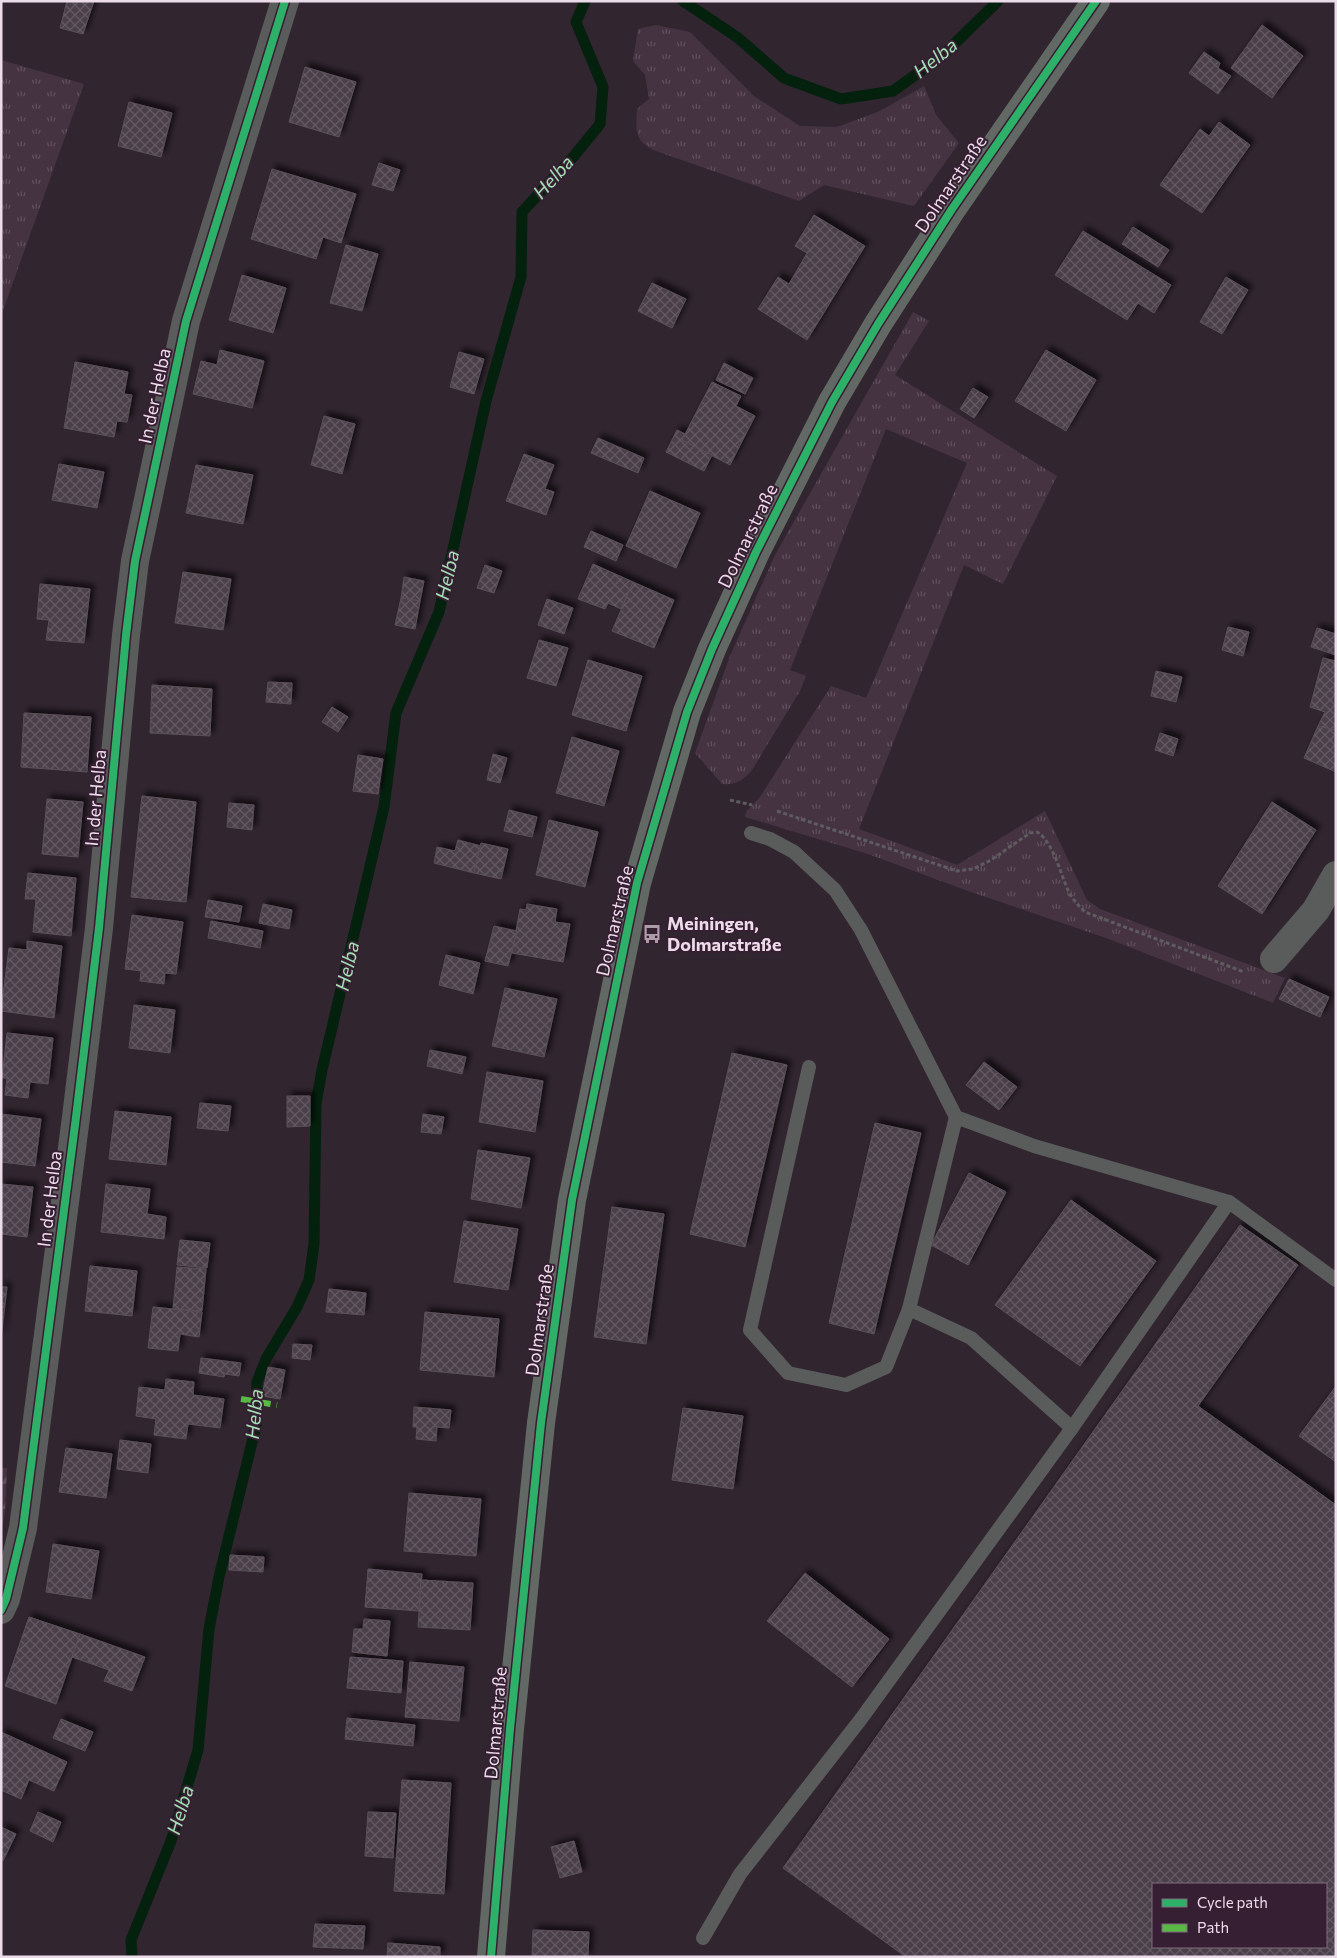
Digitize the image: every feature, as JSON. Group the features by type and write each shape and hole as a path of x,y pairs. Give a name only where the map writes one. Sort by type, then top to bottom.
{"main road":[{"name":"Dolmarstraße","path":"491,1957 510,1729 541,1423 572,1200 637,883 687,712 712,649 756,552 832,402 878,324 952,209 1096,1"}],"street":[{"name":"In der Helba","path":"1,1610 6,1599 23,1528 75,1127 99,928 126,635 135,561 186,321 285,1"},
{"path":"1274,959 1316,910 1336,875"}],"lane":[{"path":"751,832 770,838 794,852 835,890 861,930 956,1117 909,1309 886,1367 846,1385 788,1373 750,1330 809,1067"},
{"path":"956,1117 1034,1146 1229,1202 1336,1280"},
{"path":"703,1938 740,1874 861,1719 1072,1428 1229,1202"},
{"path":"909,1309 971,1338 1072,1428"}],"path":[{"path":"730,800 757,807"},
{"path":"775,811 792,815 957,871 973,869 991,860 1030,834 1037,832 1042,834 1049,842 1068,892 1085,912 1246,972 1259,971 1274,959"}],"green space":[{"path":"656,25 690,32 754,96 800,126 837,127 880,111 924,86 936,115 959,143 914,206 824,185 799,201 656,151 644,143 638,134 636,123 637,109 649,99 645,75 633,61 638,29"},
{"path":"1,60 84,84 1,316"},
{"path":"913,312 929,321 895,375 1057,476 1003,584 964,565 859,829 957,865 1045,811 1087,900 1100,909 1285,978 1273,1003 1106,938 968,891 868,854 745,817 746,812 760,797 831,686 866,698 967,463 886,429 790,670 806,676 800,691 752,770 739,781 732,784 722,784 695,753 730,656 775,555"},
{"path":"1,1468 7,1468 5,1512 1,1536"}],"building":[{"path":"67,1 94,1 83,34 60,28"},
{"path":"1262,25 1303,56 1272,98 1231,68"},
{"path":"1204,52 1220,63 1218,68 1231,76 1218,94 1189,73"},
{"path":"305,67 356,82 339,137 289,122"},
{"path":"129,102 172,113 161,157 118,146"},
{"path":"1219,122 1250,145 1202,213 1160,185 1200,129 1209,136"},
{"path":"379,163 400,170 393,191 372,185"},
{"path":"272,169 356,194 341,243 323,237 316,259 251,239"},
{"path":"814,215 865,246 807,340 758,309 778,277 789,284 807,253 795,246"},
{"path":"1133,227 1169,250 1158,267 1122,244"},
{"path":"1083,231 1171,285 1154,313 1138,303 1127,320 1055,275"},
{"path":"346,245 378,254 362,311 330,303"},
{"path":"242,275 286,288 273,333 229,320"},
{"path":"1226,277 1248,290 1222,334 1200,322"},
{"path":"652,283 686,299 672,328 638,311"},
{"path":"220,350 264,361 252,408 193,394 201,361 217,365"},
{"path":"1046,350 1096,380 1066,431 1015,401"},
{"path":"459,352 484,359 474,394 450,387"},
{"path":"75,362 128,372 124,394 132,395 127,422 117,421 114,437 64,428"},
{"path":"724,363 753,378 745,394 716,380"},
{"path":"712,382 741,396 736,406 755,416 730,465 682,440"},
{"path":"973,388 988,397 974,418 960,409"},
{"path":"324,416 355,424 342,474 311,465"},
{"path":"677,430 685,434 682,440 712,455 704,471 666,452"},
{"path":"598,438 644,458 638,473 591,453"},
{"path":"524,454 554,465 545,489 554,492 546,515 506,501"},
{"path":"59,464 104,472 97,508 52,500"},
{"path":"196,465 253,475 243,524 186,513"},
{"path":"650,491 700,513 676,568 626,546"},
{"path":"591,531 623,545 616,561 584,547"},
{"path":"593,564 633,582 621,609 608,603 605,609 578,599"},
{"path":"485,565 502,571 494,593 477,588"},
{"path":"183,572 231,579 223,630 175,623"},
{"path":"404,577 424,581 420,601 401,598"},
{"path":"633,582 674,600 654,648 612,631"},
{"path":"40,584 90,589 84,643 46,640 49,620 37,619"},
{"path":"401,598 420,601 415,629 395,625"},
{"path":"547,599 573,608 564,634 538,625"},
{"path":"1228,627 1249,632 1243,656 1222,650"},
{"path":"1317,628 1336,634 1336,655 1311,647"},
{"path":"539,640 568,648 556,686 527,678"},
{"path":"1323,658 1336,661 1336,730 1318,726 1325,712 1310,707"},
{"path":"588,660 642,676 626,731 572,715"},
{"path":"1156,671 1182,677 1176,702 1151,696"},
{"path":"268,682 292,683 291,704 266,702"},
{"path":"152,685 212,689 210,736 150,733"},
{"path":"332,707 348,717 338,732 322,722"},
{"path":"24,713 91,717 87,772 21,767"},
{"path":"1318,726 1336,730 1336,772 1304,758"},
{"path":"1160,733 1178,739 1173,756 1155,750"},
{"path":"572,737 619,751 604,806 556,793"},
{"path":"493,754 507,758 500,783 487,780"},
{"path":"358,755 383,759 378,794 353,791"},
{"path":"142,796 196,802 186,902 131,897"},
{"path":"47,799 83,802 78,857 42,854"},
{"path":"1272,802 1316,830 1262,914 1218,886"},
{"path":"229,803 254,805 252,830 227,827"},
{"path":"509,810 537,817 532,837 504,831"},
{"path":"549,820 598,832 585,887 536,875"},
{"path":"458,840 481,846 474,873 434,863 437,847 455,851"},
{"path":"481,843 508,849 501,879 474,873"},
{"path":"28,873 76,878 71,936 33,932 36,899 25,899"},
{"path":"208,900 242,906 239,922 205,917"},
{"path":"263,904 292,910 289,929 259,923"},
{"path":"527,904 557,909 555,922 570,924 563,962 512,953 520,909 526,910"},
{"path":"132,915 183,922 176,974 165,973 164,984 140,981 141,971 125,969"},
{"path":"211,921 263,931 260,948 208,938"},
{"path":"494,926 517,931 508,966 485,961"},
{"path":"27,941 62,946 54,1018 1,1011 9,948 27,950"},
{"path":"446,955 480,963 473,994 439,985"},
{"path":"1289,979 1329,997 1320,1017 1279,999"},
{"path":"505,988 557,999 544,1057 492,1046"},
{"path":"134,1005 175,1010 170,1053 129,1048"},
{"path":"7,1033 53,1038 48,1084 30,1082 28,1098 5,1095 7,1078 2,1078"},
{"path":"430,1050 466,1057 462,1074 427,1066"},
{"path":"732,1053 787,1065 745,1247 690,1234"},
{"path":"984,1062 1017,1087 999,1110 966,1085"},
{"path":"487,1072 543,1081 535,1132 479,1122"},
{"path":"287,1096 310,1096 310,1126 287,1127"},
{"path":"200,1103 231,1106 228,1131 197,1128"},
{"path":"115,1111 171,1117 166,1165 109,1159"},
{"path":"1,1114 41,1119 35,1166 1,1162"},
{"path":"423,1114 444,1117 441,1134 421,1132"},
{"path":"875,1123 921,1133 874,1334 829,1323"},
{"path":"478,1150 530,1158 521,1208 471,1199"},
{"path":"969,1173 1006,1192 968,1265 931,1245"},
{"path":"1,1184 33,1187 27,1237 1,1234"},
{"path":"106,1184 150,1189 147,1214 166,1217 164,1239 101,1232"},
{"path":"1071,1200 1156,1261 1080,1366 995,1305"},
{"path":"612,1207 664,1214 646,1344 594,1337"},
{"path":"464,1221 518,1229 508,1290 454,1282"},
{"path":"1240,1225 1298,1265 1198,1406 1336,1505 1336,1957 906,1957 783,1868"},
{"path":"180,1240 210,1243 207,1268 177,1265"},
{"path":"90,1266 137,1271 132,1316 85,1311"},
{"path":"177,1267 206,1269 202,1311 173,1309"},
{"path":"1,1287 7,1287 1,1338"},
{"path":"329,1289 366,1293 364,1315 326,1312"},
{"path":"153,1307 202,1312 199,1337 180,1334 178,1351 148,1348"},
{"path":"425,1312 499,1319 494,1377 420,1370"},
{"path":"293,1344 312,1345 310,1360 292,1358"},
{"path":"201,1358 241,1363 239,1376 225,1374 224,1377 199,1373"},
{"path":"268,1367 285,1370 280,1399 262,1396"},
{"path":"166,1379 194,1382 193,1395 224,1399 220,1428 188,1424 186,1439 154,1435 156,1419 136,1416 139,1387 165,1390"},
{"path":"1336,1386 1336,1462 1299,1436"},
{"path":"414,1407 451,1410 449,1428 437,1427 436,1441 416,1439 417,1427 413,1427"},
{"path":"683,1408 743,1416 733,1489 672,1480"},
{"path":"120,1440 151,1444 148,1473 117,1469"},
{"path":"66,1448 112,1454 106,1498 59,1492"},
{"path":"409,1493 481,1499 476,1556 404,1551"},
{"path":"53,1544 99,1551 91,1599 46,1592"},
{"path":"230,1555 264,1557 263,1572 229,1570"},
{"path":"368,1569 422,1574 419,1611 365,1607"},
{"path":"805,1573 889,1639 852,1687 767,1621"},
{"path":"421,1580 473,1583 470,1630 418,1627"},
{"path":"29,1617 80,1634 56,1704 5,1686"},
{"path":"364,1619 390,1621 387,1656 352,1652 354,1629 363,1629"},
{"path":"80,1634 145,1657 132,1691 104,1681 109,1670 72,1657"},
{"path":"350,1657 403,1661 401,1693 347,1688"},
{"path":"410,1662 464,1667 459,1721 405,1717"},
{"path":"347,1718 415,1725 413,1746 345,1739"},
{"path":"61,1719 93,1732 85,1751 53,1738"},
{"path":"1,1732 67,1762 54,1791 29,1780 21,1799 1,1790"},
{"path":"402,1780 451,1783 444,1894 394,1891"},
{"path":"38,1812 61,1822 53,1842 30,1831"},
{"path":"368,1812 396,1813 393,1858 365,1856"},
{"path":"1,1827 16,1834 3,1861 1,1860"},
{"path":"574,1841 582,1872 560,1878 551,1847"},
{"path":"315,1924 365,1926 363,1949 313,1947"},
{"path":"533,1930 589,1932 588,1957 532,1957"},
{"path":"388,1943 440,1947 440,1957 387,1957"}],"waterway":[{"name":"Helba","path":"132,1957 131,1940 171,1841 198,1750 209,1629 219,1577 256,1426 257,1382 266,1359 297,1307 309,1280 314,1244 316,1103 322,1070 384,807 396,713 439,612 486,401 521,277 522,212 574,156 600,124 603,87 576,22 585,1"},
{"name":"Helba","path":"683,1 737,37 784,78 841,99 893,91 943,55 998,1"}],"marked path":[{"path":"241,1399 277,1405"}],"cycle path":[{"path":"1,1610 6,1599 23,1528 76,1117 99,928 126,635 135,561 186,321 285,1"},
{"path":"491,1957 510,1729 541,1423 572,1200 637,883 687,712 712,649 756,552 832,402 878,324 952,209 1096,1"}],"place":[{"name":"Meiningen, Dolmarstraße","path":"652,934"}]}
